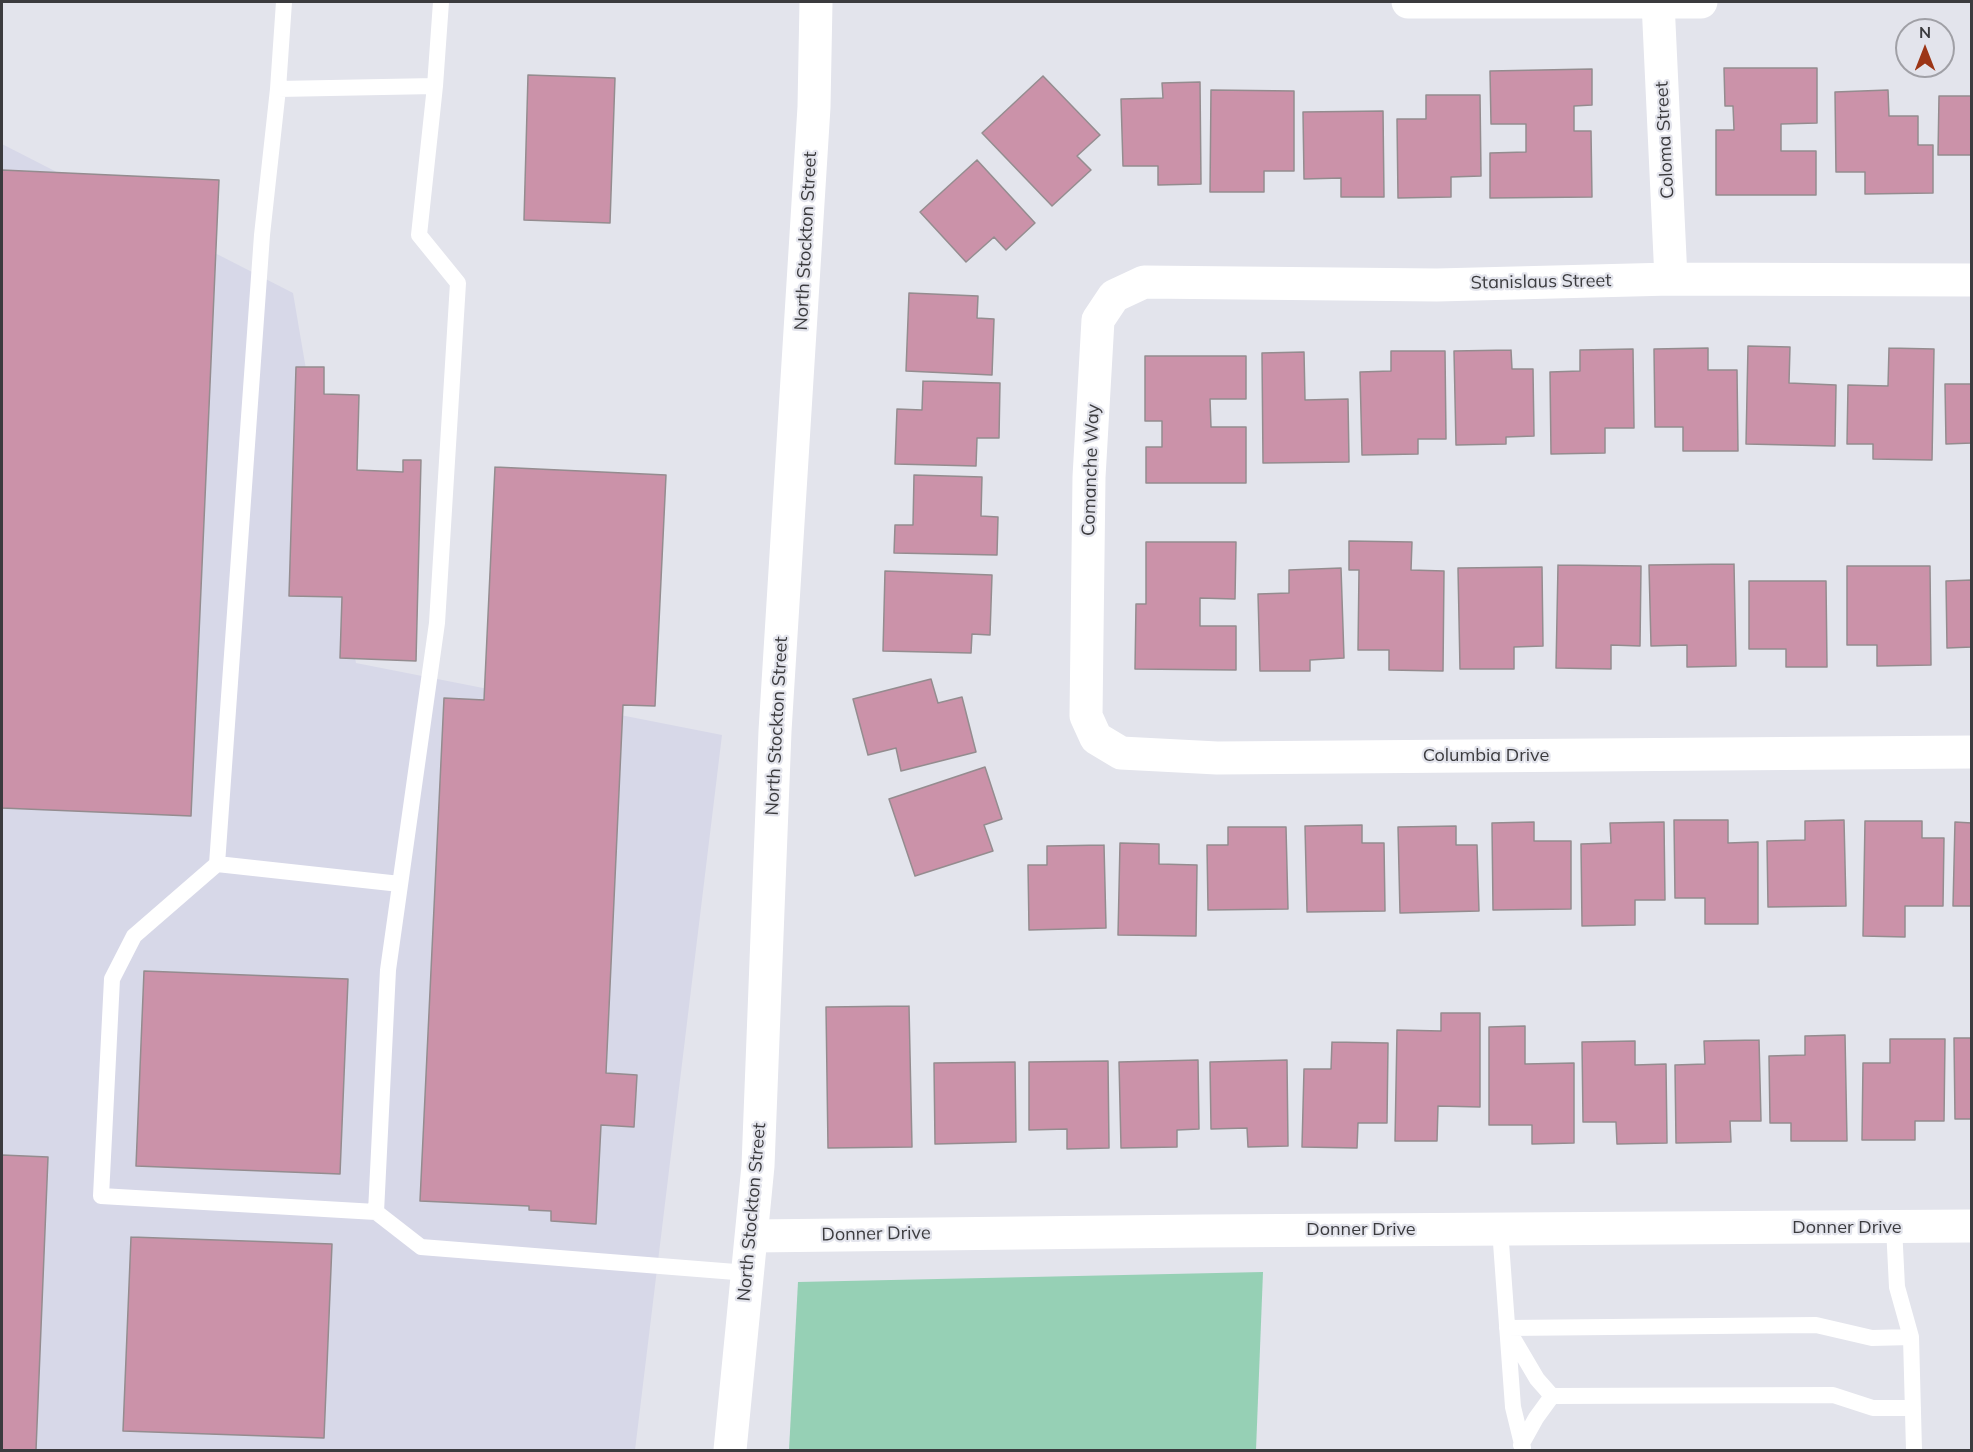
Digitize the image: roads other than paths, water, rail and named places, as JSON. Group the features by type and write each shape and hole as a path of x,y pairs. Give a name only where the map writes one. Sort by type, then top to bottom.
{"street":[{"name":"North Stockton Street","path":"730,1450 758,1166 775,731 814,107 816,2"},
{"path":"1408,2 1701,2"},
{"name":"Coloma Street","path":"1658,2 1671,279"},
{"name":"Stanislaus Street","path":"1114,296 1144,282 1437,285 1671,279 1971,280"},
{"name":"Comanche Way","path":"1087,650 1089,477 1098,320 1114,296"},
{"name":"Columbia Drive","path":"1087,650 1086,716 1096,738 1121,753 1217,758 1971,752"},
{"name":"Donner Drive","path":"752,1236 1971,1226"}],"lane":[{"path":"284,2 278,89 262,235 217,864 134,936 112,979 101,1196 376,1212 421,1247 748,1272"},
{"path":"376,1212 388,970 437,623 458,283 419,235 435,86 441,2"},
{"path":"278,89 435,86"},
{"path":"217,864 400,884"},
{"path":"1894,1227 1897,1287 1911,1337 1914,1450"},
{"path":"1500,1229 1513,1407 1523,1448"},
{"path":"1507,1328 1816,1325 1872,1338 1911,1337"},
{"path":"1507,1328 1538,1379 1552,1396"},
{"path":"1552,1396 1833,1395 1872,1408 1913,1408"},
{"path":"1523,1448 1536,1418 1552,1396"}]}
